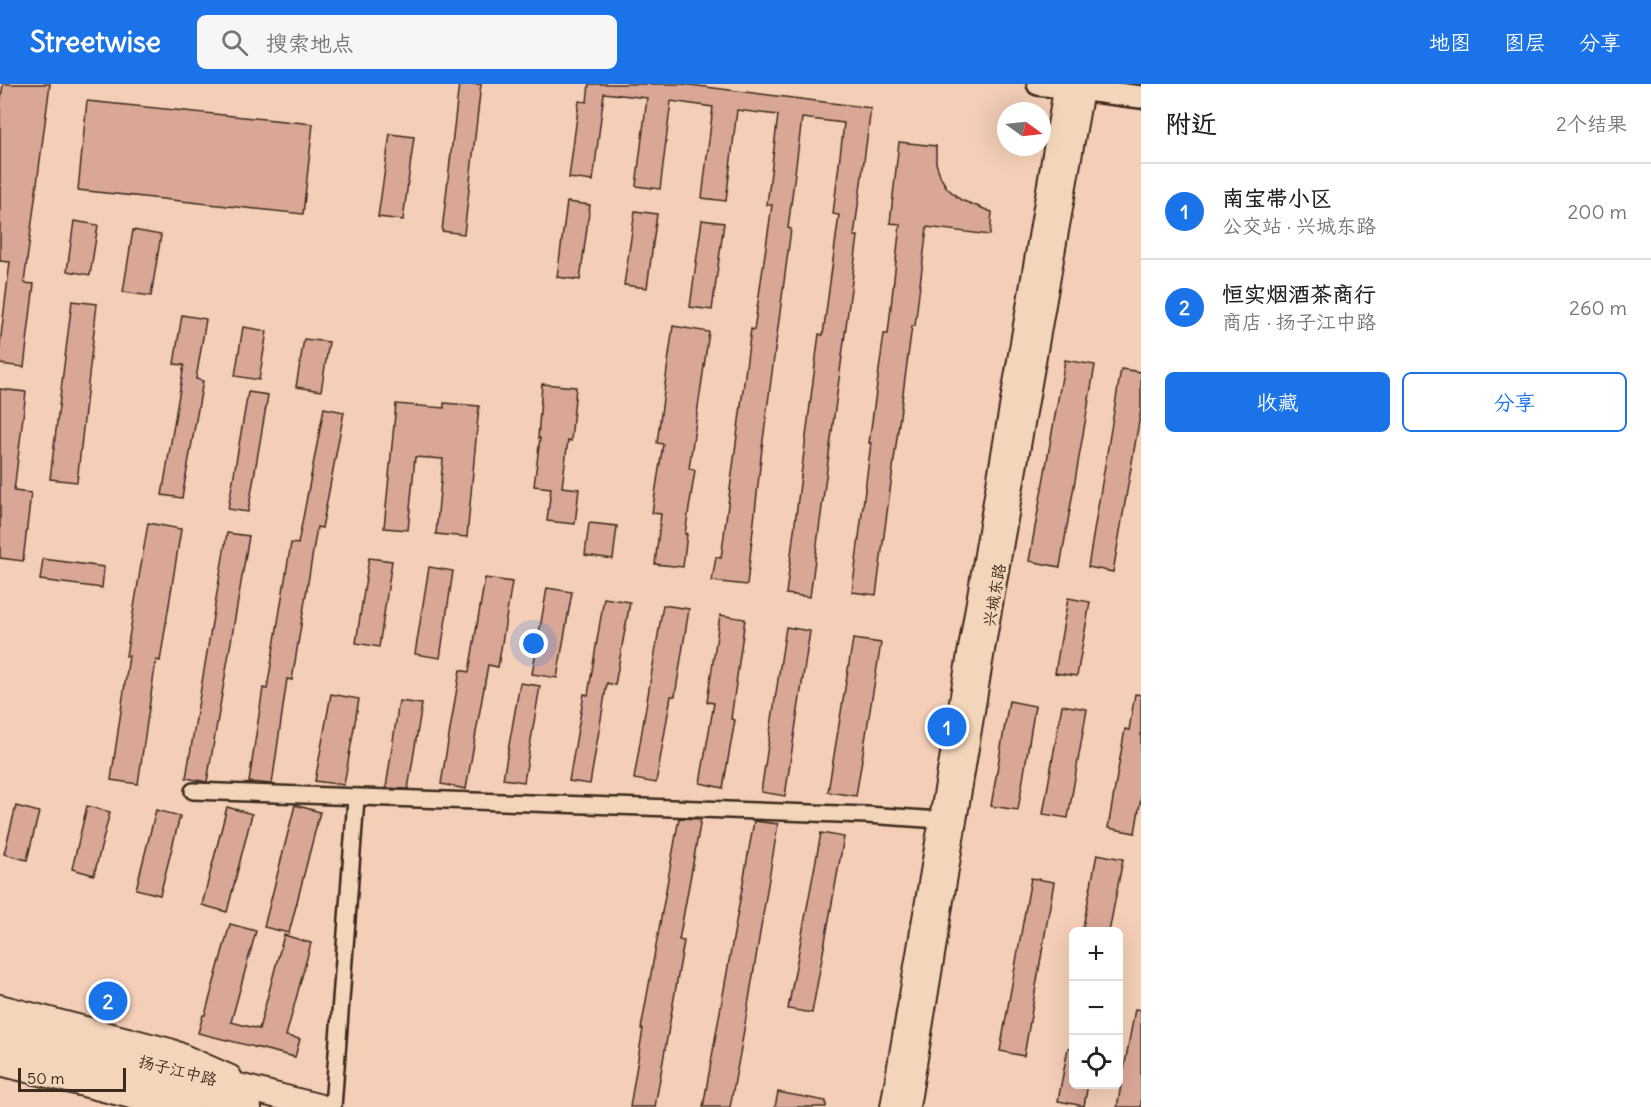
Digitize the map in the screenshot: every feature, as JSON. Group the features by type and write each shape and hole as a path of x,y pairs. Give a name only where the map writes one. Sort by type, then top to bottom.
{"main road":[{"path":"1038,84 1074,86 1141,96"},
{"name":"扬子江中路","path":"0,1025 256,1099"},
{"name":"扬子江中路","path":"0,1046 256,1099 321,1107"}],"street":[{"name":"兴城东路","path":"891,1107 940,820 1074,86"},
{"name":"兴城东路","path":"909,1107 1074,86"},
{"path":"193,791 940,820"},
{"path":"333,1107 356,799"},
{"path":"0,1005 170,1049 256,1099"},
{"path":"0,1065 163,1106 191,1107"}],"building":[{"path":"3,84 50,84 24,283 34,284 24,367 0,364 0,344 10,262 0,261 0,106"},
{"path":"459,84 481,84 464,234 442,231"},
{"path":"589,84 682,84 871,108 854,236 858,236 810,597 786,594 819,334 823,335 839,215 833,214 844,123 802,118 788,228 791,229 762,448 747,585 712,581 716,557 721,558 751,329 754,330 772,205 767,205 778,115 737,110 726,201 702,198 713,107 671,101 660,189 636,186 647,98 604,93 593,181 569,178 579,101 587,102"},
{"path":"87,101 313,124 303,214 78,190"},
{"path":"390,134 414,137 403,220 378,217"},
{"path":"899,142 936,146 936,163 947,188 961,200 992,212 990,235 927,227 876,595 852,592 871,443 869,443 884,334 888,334 900,224 890,223"},
{"path":"567,202 590,205 580,280 557,277"},
{"path":"635,211 657,214 647,288 624,285"},
{"path":"702,220 724,223 712,310 690,307"},
{"path":"74,221 98,225 90,275 67,271"},
{"path":"133,230 161,235 151,296 123,292"},
{"path":"72,301 97,304 77,482 50,479"},
{"path":"182,315 206,319 196,379 203,381 182,498 162,495 184,365 174,364"},
{"path":"673,326 709,332 689,469 695,470 685,534 687,534 683,567 655,564 661,514 652,513 663,444 657,443"},
{"path":"243,327 267,331 259,380 235,376"},
{"path":"304,339 329,342 321,391 296,387"},
{"path":"1065,360 1095,365 1060,567 1029,561"},
{"path":"1121,369 1141,372 1141,410 1113,572 1088,567"},
{"path":"542,384 576,387 571,441 568,440 562,487 579,489 575,524 547,521 551,488 534,486 540,438 538,438"},
{"path":"0,389 26,392 14,491 31,493 23,561 0,558"},
{"path":"248,392 268,395 248,512 228,509"},
{"path":"444,403 479,406 467,537 436,534 443,459 415,457 408,530 384,528 396,404 444,408"},
{"path":"324,408 344,412 322,528 317,527 292,680 287,679 272,784 249,782 263,688 267,689 291,543 298,544"},
{"path":"148,523 181,529 160,661 156,660 138,784 111,780 129,656 126,656"},
{"path":"589,523 617,526 613,559 585,555"},
{"path":"227,533 249,536 207,782 186,778"},
{"path":"369,558 392,561 379,647 356,643"},
{"path":"43,559 104,567 102,588 40,580"},
{"path":"429,567 453,571 440,658 415,654"},
{"path":"485,578 512,582 498,667 488,665 466,789 441,784 460,670 469,672"},
{"path":"547,588 572,592 557,678 532,674"},
{"path":"604,598 630,602 615,685 607,683 590,784 569,781 584,694 588,695"},
{"path":"1068,598 1090,602 1077,676 1055,673"},
{"path":"663,605 689,609 675,696 671,696 656,783 634,779"},
{"path":"720,615 745,619 731,719 735,720 723,788 700,783 714,703 707,702"},
{"path":"786,627 810,631 785,796 761,792"},
{"path":"853,639 881,643 856,796 828,792"},
{"path":"520,683 540,686 524,782 503,779"},
{"path":"331,694 359,699 344,785 315,781"},
{"path":"1135,694 1141,695 1141,798 1135,833 1108,828 1125,729 1129,730"},
{"path":"399,701 422,704 408,789 386,788"},
{"path":"1009,701 1035,706 1018,810 991,806"},
{"path":"1062,705 1087,709 1068,818 1043,814"},
{"path":"295,805 320,812 289,933 264,927"},
{"path":"16,806 39,812 27,860 4,854"},
{"path":"87,806 110,812 94,875 72,869"},
{"path":"227,807 252,814 227,912 202,905"},
{"path":"156,810 180,816 160,895 136,889"},
{"path":"679,818 701,819 679,940 684,941 655,1107 630,1107 643,1029 641,1029"},
{"path":"754,821 778,824 741,1048 730,1107 703,1107"},
{"path":"821,833 844,837 812,1013 788,1009"},
{"path":"1097,854 1123,859 1110,927 1083,927"},
{"path":"1031,878 1054,882 1024,1056 1000,1051"},
{"path":"230,924 256,931 231,1022 259,1029 284,935 311,943 286,1036 300,1039 295,1057 198,1033"},
{"path":"1135,1009 1141,1010 1141,1107 1117,1107 1120,1089 1123,1089 1123,1074"},
{"path":"1069,1048 1069,1089 1087,1089 1084,1106 1058,1101"},
{"path":"778,1092 826,1101 826,1107 775,1107"}],"place":[{"name":"南宝带小区","path":"947,727"},
{"name":"恒实烟酒茶商行","path":"108,1001"}]}
